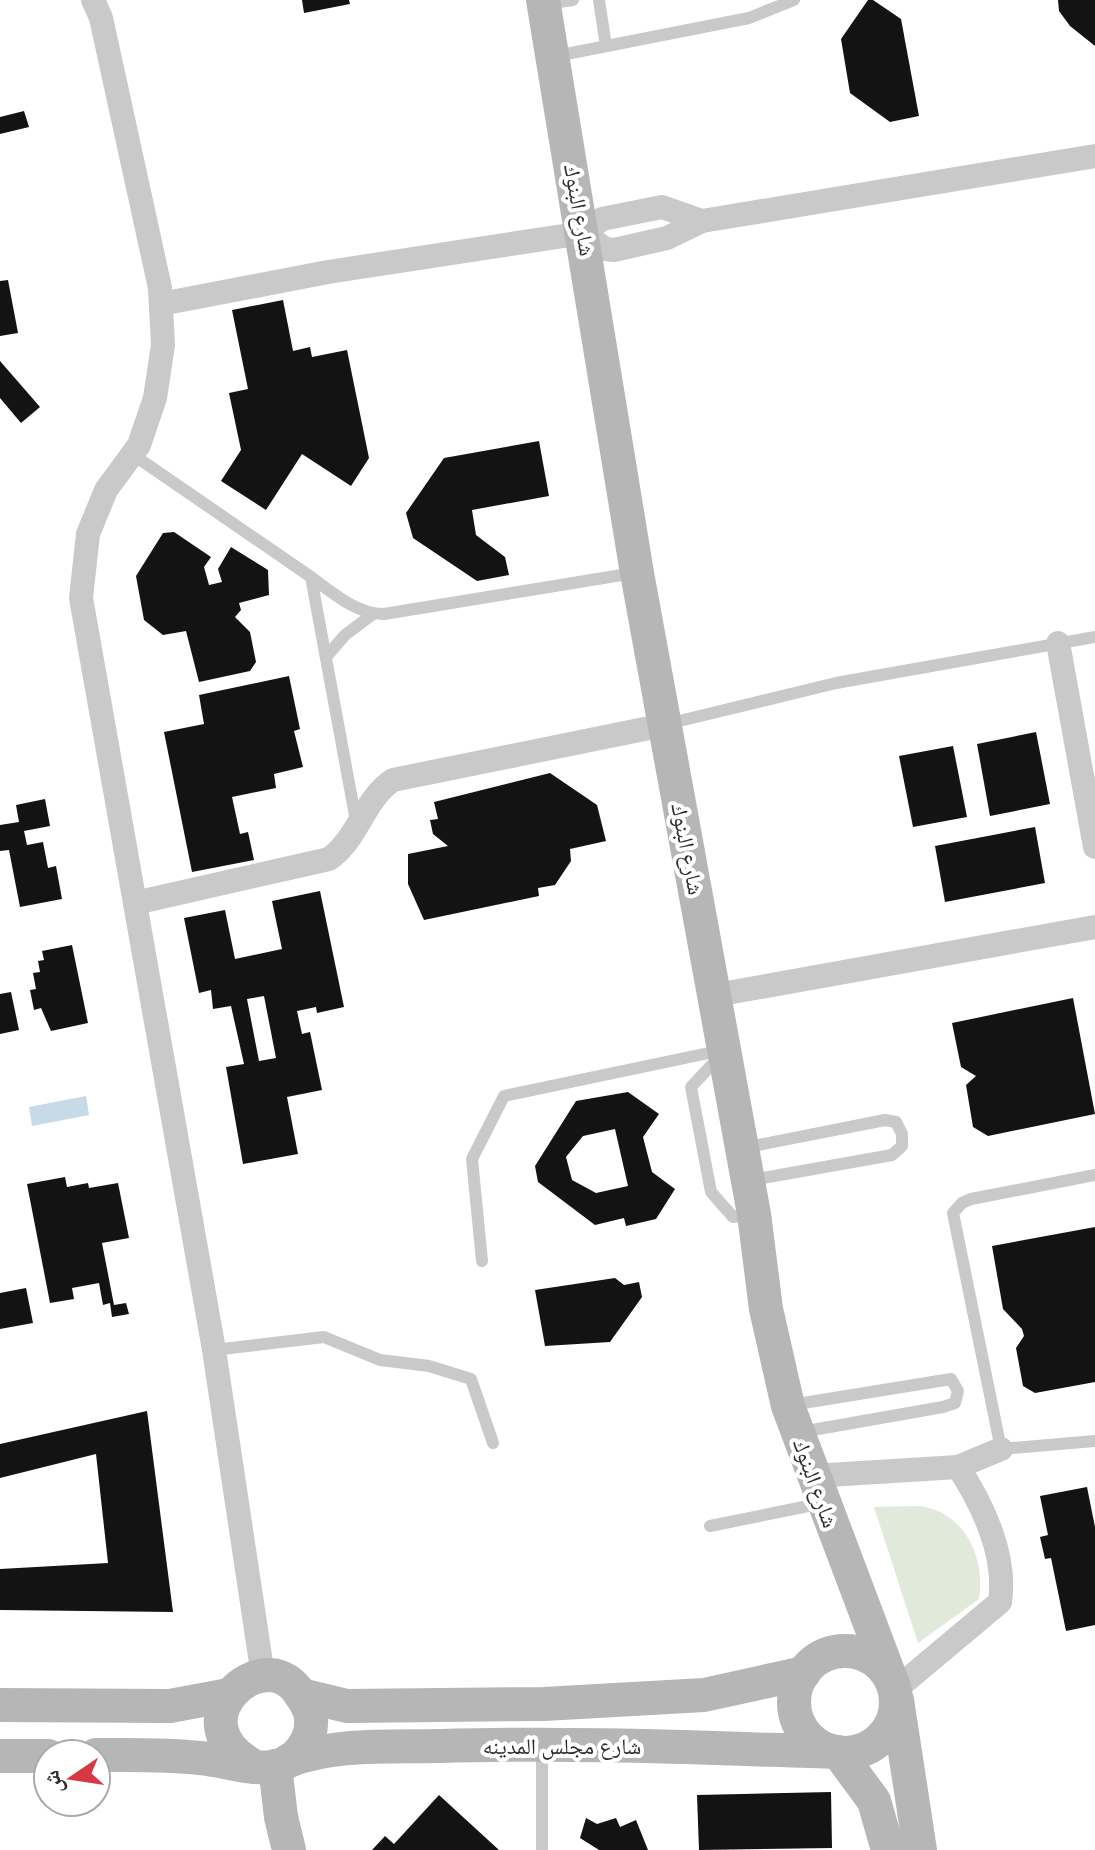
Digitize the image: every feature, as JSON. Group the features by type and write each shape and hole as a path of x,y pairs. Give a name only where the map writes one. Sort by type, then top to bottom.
{"main road":[{"name":"شارع البنوك","path":"553,1 553,57 637,573 726,1049 754,1214 766,1309 790,1409 895,1690 920,1850"},
{"path":"843,1651 872,1658 895,1690 895,1714 881,1739 856,1752 838,1752 812,1740 796,1715 797,1686 804,1673 828,1654 843,1651"},
{"name":"شارع مجلس المدينه","path":"301,1695 347,1706 544,1704 704,1695 804,1673"},
{"path":"263,1676 285,1680 308,1705 310,1731 299,1753 272,1764 237,1757 226,1744 220,1727 221,1710 229,1695 238,1685 263,1676"},
{"path":"0,1705 170,1706 229,1695"},
{"path":"542,1743 544,1704"},
{"name":"شارع مجلس المدينه","path":"112,1755 171,1755 272,1764 321,1752 359,1748 542,1743 838,1752"},
{"path":"838,1752 874,1801 888,1850"},
{"path":"0,1756 32,1756"},
{"path":"272,1764 289,1850"}],"street":[{"path":"93,0 104,33 161,304 160,374 148,422 132,454 95,512 83,557 81,598 214,1350 263,1676"},
{"path":"161,304 328,272 583,233 609,250 667,238 702,221 1095,156"},
{"path":"1058,643 1095,847"},
{"path":"135,903 318,864 339,852 382,787 405,776 664,725"},
{"path":"716,995 1095,927"},
{"path":"818,1490 958,1467 1001,1449"},
{"path":"895,1690 1000,1602 1003,1579 980,1500 958,1467"}],"lane":[{"path":"599,0 606,46"},
{"path":"553,57 749,18 794,0"},
{"path":"132,454 336,596 373,614"},
{"path":"326,657 345,635 373,614 637,573"},
{"path":"311,577 357,826"},
{"path":"664,725 836,683 1095,637"},
{"path":"726,1049 691,1087 711,1192 733,1217 754,1214"},
{"path":"482,1261 472,1159 504,1096 726,1049"},
{"path":"885,1120 896,1122 902,1134 902,1146 892,1155 745,1164 885,1120"},
{"path":"1095,1175 971,1199 953,1213 1001,1449 1095,1441"},
{"path":"214,1350 324,1337 380,1360 429,1366 471,1379 493,1443"},
{"path":"951,1379 958,1391 955,1403 943,1407 790,1409 951,1379"},
{"path":"710,1526 818,1490"},
{"path":"542,1743 542,1850"}],"green space":[{"path":"921,1506 950,1518 961,1528 975,1553 980,1583 979,1599 918,1643 874,1507"}],"water":[{"path":"86,1096 89,1115 32,1126 29,1107"}],"building":[{"path":"302,0 349,0 350,4 304,13"},
{"path":"868,0 873,0 901,19 919,116 890,122 850,93 841,39"},
{"path":"1058,0 1095,0 1095,46 1070,26 1059,11"},
{"path":"24,111 29,127 0,134 0,117"},
{"path":"8,280 18,333 0,336 0,281"},
{"path":"283,300 293,351 310,347 312,357 347,350 369,458 351,486 302,454 266,510 221,481 241,450 229,393 248,389 232,310"},
{"path":"0,361 40,407 21,423 0,398"},
{"path":"539,441 549,496 472,510 476,535 505,557 509,575 477,581 413,538 406,513 444,458"},
{"path":"174,532 211,557 204,567 209,585 222,582 218,569 231,547 268,570 269,595 239,603 241,610 235,617 250,632 256,662 250,671 199,682 186,631 163,635 144,620 136,576 163,533"},
{"path":"289,676 300,729 294,731 303,767 274,774 276,788 232,797 240,834 248,832 254,860 192,872 164,732 204,724 199,695"},
{"path":"1036,732 1050,804 990,816 977,744"},
{"path":"953,746 967,817 913,827 899,756"},
{"path":"550,773 597,805 606,841 570,849 571,861 555,885 538,888 539,896 424,920 408,884 408,854 448,846 433,834 430,820 438,819 434,802"},
{"path":"45,799 50,826 24,831 27,845 43,842 48,868 56,866 62,899 20,907 9,850 0,851 0,825 19,822 16,805"},
{"path":"1035,827 1045,883 945,902 935,846"},
{"path":"320,891 344,1007 317,1013 316,1007 297,1011 302,1034 310,1032 322,1090 287,1097 298,1154 243,1164 226,1067 244,1064 231,1006 213,1009 211,990 199,993 184,918 225,910 235,959 282,949 272,901","holes":["264,996 276,1058 259,1061 247,999"]},
{"path":"72,945 88,1023 51,1031 41,1008 34,1010 30,990 36,989 33,973 40,972 38,961 44,960 42,951"},
{"path":"11,992 19,1030 0,1034 0,994"},
{"path":"1073,998 1095,1114 988,1136 973,1127 966,1085 976,1076 961,1067 952,1023"},
{"path":"628,1092 659,1114 643,1137 652,1172 675,1189 656,1219 626,1226 624,1218 595,1225 538,1182 535,1166 576,1101","holes":["615,1129 628,1186 596,1193 572,1180 566,1157 583,1136"]},
{"path":"65,1177 67,1187 88,1183 89,1188 118,1183 129,1238 102,1243 114,1305 126,1303 129,1314 112,1317 110,1303 103,1305 99,1283 72,1288 74,1299 50,1303 27,1184"},
{"path":"1095,1227 1095,1382 1035,1393 1023,1386 1016,1348 1024,1336 1022,1329 1003,1309 992,1246"},
{"path":"615,1278 624,1285 639,1282 642,1297 610,1342 545,1346 535,1290"},
{"path":"26,1288 33,1323 0,1329 0,1293"},
{"path":"147,1411 173,1612 0,1610 0,1569 108,1563 96,1454 0,1478 0,1444"},
{"path":"1087,1487 1095,1527 1095,1625 1066,1631 1051,1558 1045,1559 1040,1537 1048,1535 1040,1496"},
{"path":"831,1792 832,1848 699,1850 697,1795"},
{"path":"439,1795 499,1850 372,1850 385,1836 394,1844"},
{"path":"586,1818 597,1824 616,1818 620,1827 636,1820 648,1850 599,1850 580,1838"}]}
